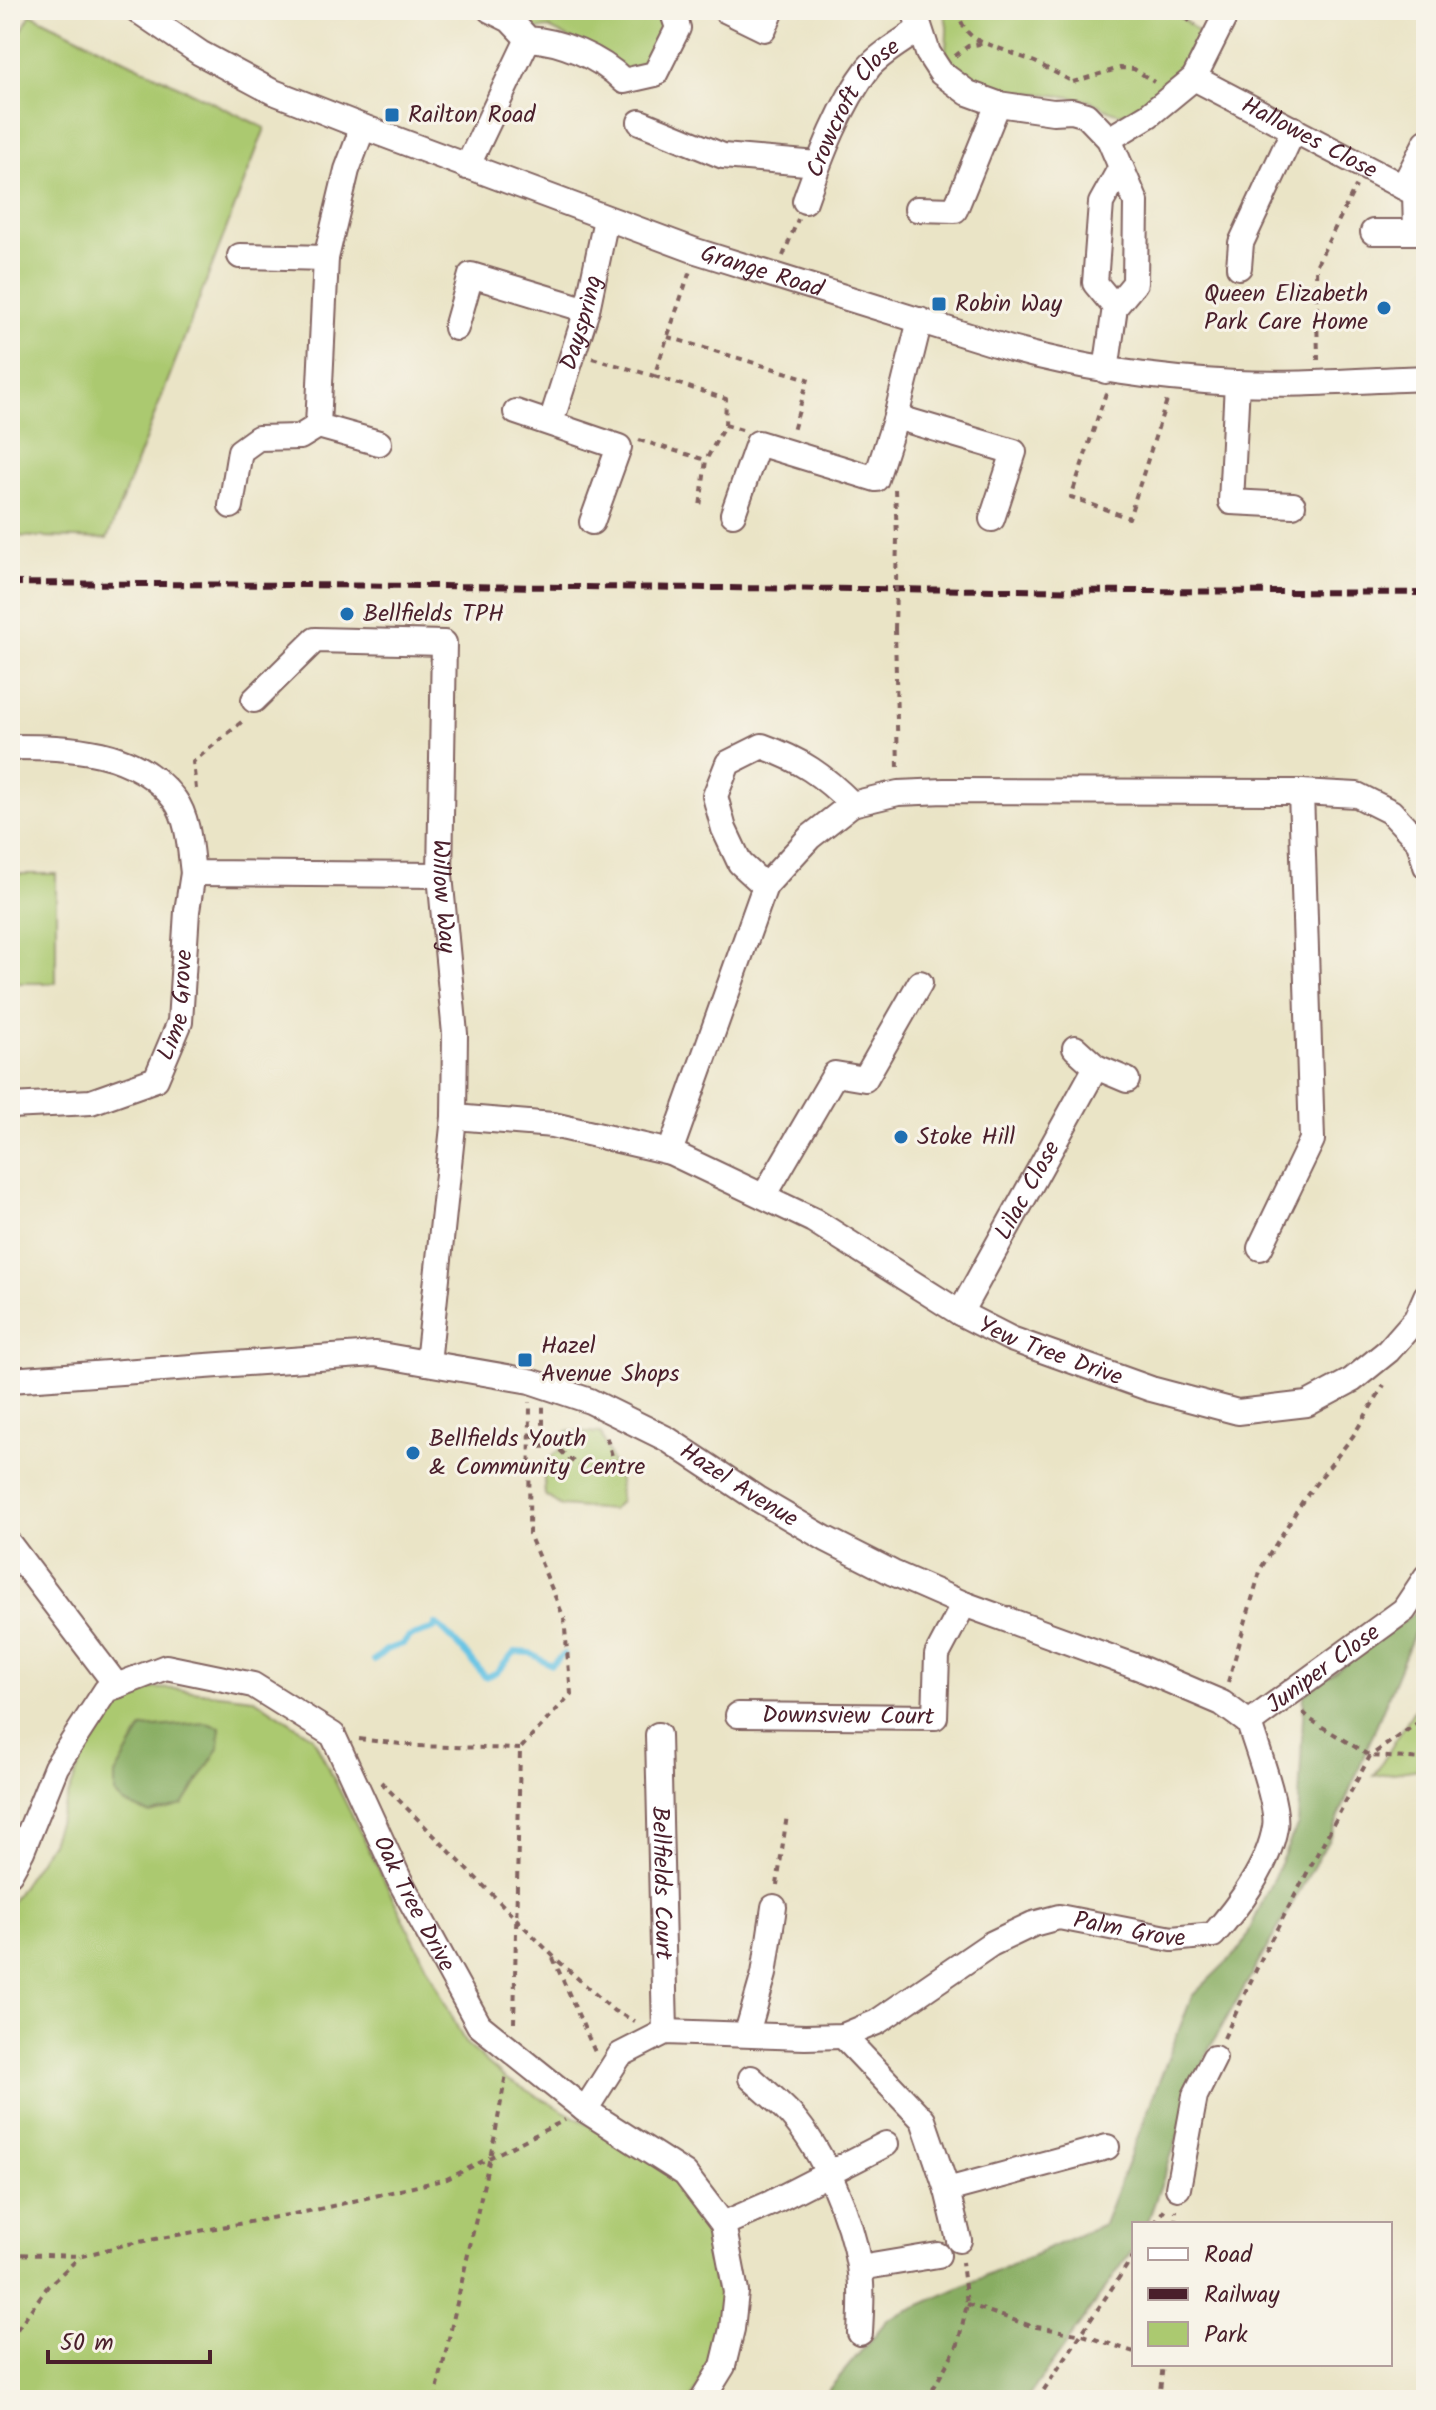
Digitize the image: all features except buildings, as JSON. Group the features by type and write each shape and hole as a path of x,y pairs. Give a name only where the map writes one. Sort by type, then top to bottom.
{"street":[{"path":"490,10 510,20 528,39 550,40 611,68 624,81 655,74 678,28 672,10"},
{"path":"725,10 764,29 772,10"},
{"path":"1109,139 1149,115 1194,78 1228,10"},
{"name":"Grange Road","path":"144,12 200,53 271,91 363,127 696,251 1046,359 1109,371 1237,383 1426,378"},
{"path":"916,20 928,53 941,73 968,93 998,104 1086,115 1109,139 1136,202 1135,283 1115,307 1109,371"},
{"name":"Crowcroft Close","path":"805,201 818,164 871,65 916,20"},
{"path":"467,167 528,39"},
{"name":"Hallowes Close","path":"1194,78 1415,193"},
{"path":"917,209 955,210 998,104"},
{"path":"640,122 723,156 818,164"},
{"path":"318,426 326,258 347,170 363,127"},
{"path":"1239,267 1241,243 1294,129"},
{"path":"1373,232 1416,232 1415,193 1426,142"},
{"path":"1115,307 1095,283 1101,203 1121,167"},
{"name":"Dayspring","path":"551,422 587,310 606,219"},
{"path":"240,256 326,258"},
{"path":"456,328 471,275 587,310"},
{"path":"733,514 758,443 876,479 896,417 920,320"},
{"path":"1237,383 1231,502 1293,505"},
{"path":"516,412 619,447 592,522"},
{"path":"896,417 1014,452 992,519"},
{"path":"231,506 240,451 258,438 300,437 318,426 379,443"},
{"name":"Willow Way","path":"254,700 315,640 444,643 440,875 455,1034 454,1117 428,1363"},
{"path":"765,886 740,863 724,829 715,796 728,763 762,746 792,757 826,778 852,804"},
{"name":"Lime Grove","path":"10,747 106,754 138,766 177,802 188,835 193,873 187,911 180,1022 156,1079 91,1102 10,1106"},
{"path":"163,788 196,789"},
{"path":"670,1152 765,886 810,837 852,804 898,793 944,791 1301,792 1357,795 1391,812 1419,842 1426,866"},
{"path":"1260,1248 1312,1140 1301,792"},
{"path":"193,873 440,875"},
{"path":"764,1196 835,1074 865,1079 920,983"},
{"path":"1075,1048 1096,1067 1127,1080"},
{"name":"Lilac Close","path":"960,1313 1096,1067"},
{"name":"Yew Tree Drive","path":"454,1117 553,1125 670,1152 813,1220 960,1313 1011,1339 1151,1389 1238,1412 1307,1404 1352,1380 1388,1351 1416,1319 1426,1296"},
{"name":"Hazel Avenue","path":"10,1380 375,1354 530,1381 590,1401 667,1439 756,1498 893,1573 964,1604 1112,1658 1222,1703 1249,1723"},
{"path":"10,1545 117,1686"},
{"name":"Juniper Close","path":"1249,1723 1404,1610 1426,1577"},
{"name":"Downsview Court","path":"738,1715 935,1717 937,1655 964,1604"},
{"path":"10,1873 56,1767 106,1690 166,1667 253,1685 333,1735"},
{"name":"Palm Grove","path":"585,2110 620,2055 665,2026 805,2037 843,2036 877,2022 991,1944 1033,1924 1059,1917 1172,1939 1213,1935 1244,1900 1276,1825 1265,1769 1249,1723"},
{"name":"Oak Tree Drive","path":"333,1735 400,1881 479,2025 585,2110 685,2174 723,2224 736,2292 732,2329 723,2366 702,2400"},
{"name":"Bellfields Court","path":"658,1735 665,2026"},
{"path":"747,2033 764,1974 774,1907"},
{"path":"843,2036 923,2120 947,2190 959,2240"},
{"path":"1178,2188 1195,2096 1214,2058"},
{"path":"751,2078 791,2115 828,2175 854,2239 860,2268 860,2333"},
{"path":"723,2224 886,2144"},
{"path":"947,2190 1107,2147"},
{"path":"860,2268 938,2255"}],"path":[{"path":"957,10 963,27 971,37 1035,62 1073,82 1106,70 1134,69 1147,75 1170,97"},
{"path":"941,73 968,46 985,43"},
{"path":"1072,111 1070,94 1073,82"},
{"path":"1318,381 1316,266 1366,166"},
{"path":"775,277 805,201"},
{"path":"654,376 696,251"},
{"path":"668,337 808,379 790,441"},
{"path":"575,352 726,399 725,425 706,460 700,507"},
{"path":"1109,371 1071,497 1129,518 1174,379"},
{"path":"725,425 751,432"},
{"path":"619,447 622,435 706,460"},
{"path":"876,479 895,488 898,793"},
{"path":"196,789 193,762 249,716 254,700"},
{"path":"1222,1703 1261,1568 1304,1499 1353,1436 1399,1362 1388,1351"},
{"path":"435,2400 490,2158 504,2078 513,2051 520,1749 571,1694 564,1618 529,1534 530,1381"},
{"path":"529,1431 543,1451 543,1406"},
{"path":"543,1433 573,1464 594,1469 615,1466 603,1426"},
{"path":"1288,1695 1311,1720 1370,1756 1426,1759"},
{"path":"1214,2058 1265,1951 1370,1756 1426,1717"},
{"path":"333,1735 417,1746 520,1749"},
{"path":"379,1781 516,1920 614,2011 637,2022 665,2026"},
{"path":"774,1907 787,1815"},
{"path":"551,1953 606,2076"},
{"path":"10,2254 82,2256 128,2244 315,2210 447,2179 585,2110"},
{"path":"927,2400 958,2344 967,2304 959,2240"},
{"path":"10,2339 48,2286 82,2256"},
{"path":"1037,2400 1132,2258"},
{"path":"967,2304 1031,2326 1083,2335 1132,2351"},
{"path":"1159,2400 1163,2366"}],"green space":[{"path":"512,10 664,10 670,28 654,63 627,74 619,63 549,28 532,30"},
{"path":"940,10 1171,10 1201,34 1178,75 1133,110 1121,114 1086,100 1013,91 981,81 946,55 947,25"},
{"path":"31,14 265,128 107,539 10,536 10,51"},
{"path":"10,874 56,874 56,983 10,983"},
{"path":"567,1431 601,1433 619,1480 620,1501 612,1510 561,1506 545,1495 545,1466 552,1456 566,1446"},
{"path":"1426,1604 1332,1834 1208,2051 1148,2222 1132,2222 1132,2251 1026,2400 820,2400 888,2319 1104,2224 1192,1996 1242,1947 1298,1824 1304,1695"},
{"path":"136,1688 253,1698 313,1737 465,2043 505,2078 670,2171 699,2215 726,2287 720,2345 691,2400 10,2400 10,1904 51,1842 89,1740"},
{"path":"1426,1690 1426,1768 1374,1776"},
{"path":"206,1723 220,1727 219,1748 183,1805 150,1814 124,1803 115,1794 115,1775 142,1728"}],"waterway":[{"path":"374,1660 386,1650 403,1644 409,1637 434,1629 435,1624 485,1677 496,1673 515,1652 530,1653 551,1665 564,1654"}],"railway":[{"path":"10,583 1426,593"}],"place":[{"name":"Railton Road","path":"392,115"},
{"name":"Robin Way","path":"939,304"},
{"name":"Queen Elizabeth Park Care Home","path":"1384,308"},
{"name":"Bellfields TPH","path":"347,614"},
{"name":"Stoke Hill","path":"901,1137"},
{"name":"Hazel Avenue Shops","path":"525,1360"},
{"name":"Bellfields Youth & Community Centre","path":"413,1453"}]}
